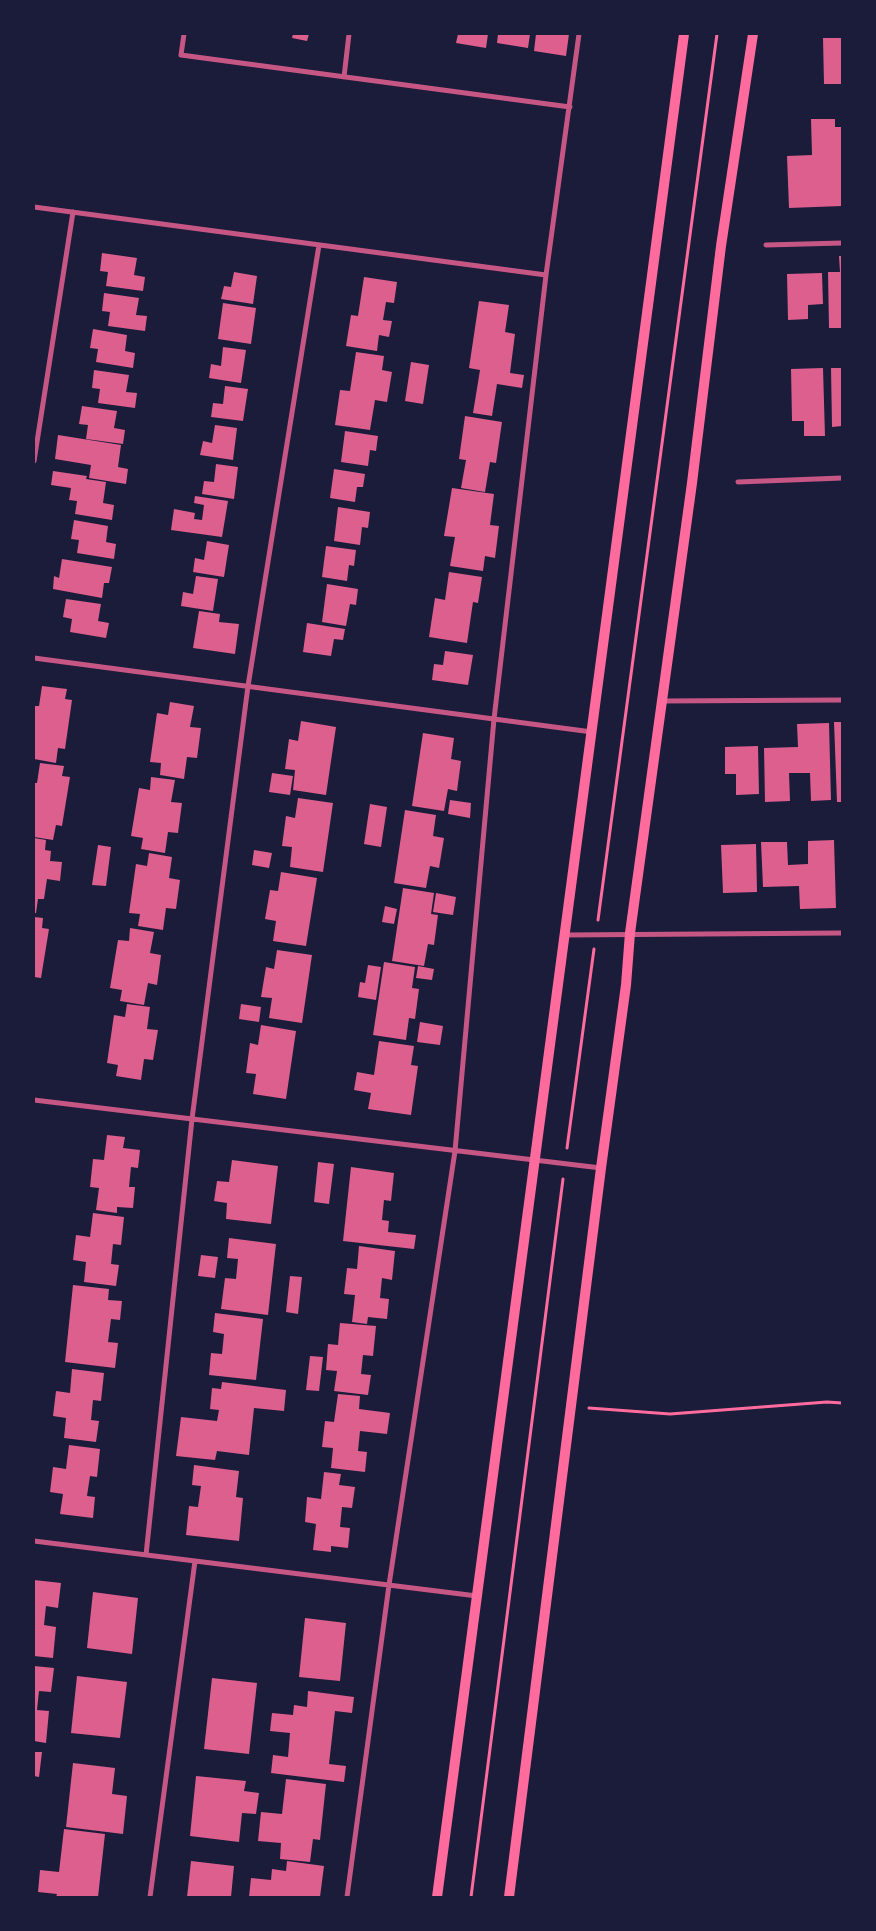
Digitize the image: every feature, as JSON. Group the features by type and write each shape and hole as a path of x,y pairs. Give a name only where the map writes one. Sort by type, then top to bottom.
{"main road":[{"path":"437,1897 684,34"},
{"path":"509,1897 601,1168 626,985 630,932 692,483 721,246 753,34"}],"street":[{"path":"184,34 181,55 570,107"},
{"path":"344,77 349,34"},
{"path":"347,1897 389,1585 455,1150 494,719 546,275 579,34"},
{"path":"34,207 546,275"},
{"path":"34,460 73,212"},
{"path":"766,245 842,243"},
{"path":"146,1555 192,1119 248,686 319,245"},
{"path":"738,482 842,478"},
{"path":"34,658 592,732"},
{"path":"661,701 842,700"},
{"path":"565,935 630,932 842,932"},
{"path":"34,1100 601,1168"},
{"path":"34,1541 477,1596"},
{"path":"150,1897 195,1561"}],"path":[{"path":"471,1897 565,1164 717,34"},
{"path":"571,1407 670,1414 827,1402 842,1403"}],"building":[{"path":"293,34 309,34 307,41 292,38"},
{"path":"458,34 488,34 486,48 456,43"},
{"path":"498,34 530,34 528,48 497,43"},
{"path":"536,34 569,34 566,56 534,51"},
{"path":"823,38 842,38 842,84 824,84"},
{"path":"811,119 835,119 835,127 842,127 842,206 789,208 787,156 812,155"},
{"path":"102,253 137,258 134,275 145,277 143,291 106,286 108,272 100,271"},
{"path":"839,256 842,256 842,328 829,328 828,272 840,272"},
{"path":"234,272 257,276 253,304 221,299 224,286 231,287"},
{"path":"822,273 823,304 808,305 808,319 788,320 787,274"},
{"path":"364,277 397,282 394,303 386,302 383,320 392,321 389,337 379,335 377,351 346,346 351,315 358,316"},
{"path":"104,293 139,298 136,315 147,316 145,331 108,326 110,312 102,311"},
{"path":"479,301 509,305 505,332 515,334 510,373 524,375 522,388 497,384 492,416 473,413 480,370 469,368"},
{"path":"223,303 256,308 251,344 218,339"},
{"path":"93,329 127,335 125,351 135,353 133,368 96,362 98,349 90,348"},
{"path":"223,347 246,350 241,383 209,378 211,364 221,366"},
{"path":"356,352 384,356 382,370 392,372 387,402 375,400 370,430 335,425 340,390 350,391"},
{"path":"411,362 429,365 423,404 405,401"},
{"path":"823,368 825,436 804,436 804,421 792,421 791,369"},
{"path":"831,368 842,368 842,426 832,427"},
{"path":"94,370 129,375 126,392 137,393 135,408 98,403 100,389 92,388"},
{"path":"225,386 248,389 243,421 211,417 213,403 223,404"},
{"path":"82,406 117,411 114,428 125,430 123,444 86,439 88,425 79,424"},
{"path":"465,416 502,422 496,463 490,462 485,492 461,488 466,460 459,459"},
{"path":"215,425 237,428 233,460 200,455 203,441 212,443"},
{"path":"345,431 378,436 376,451 370,450 368,466 341,462"},
{"path":"58,435 121,445 118,467 128,469 126,484 89,478 91,465 55,459"},
{"path":"216,464 238,467 234,499 202,494 204,481 214,482"},
{"path":"334,469 365,474 363,487 357,487 355,502 330,498"},
{"path":"53,471 87,476 86,479 106,482 103,503 114,505 112,520 75,514 77,501 69,500 71,488 51,485"},
{"path":"452,488 494,494 490,525 499,526 495,558 485,556 483,571 450,566 455,537 444,536"},
{"path":"195,496 228,501 222,537 171,530 174,509 195,513 194,519 202,520 204,505 194,503"},
{"path":"338,507 370,512 368,528 362,527 360,545 334,541"},
{"path":"74,520 108,526 106,542 116,544 114,559 77,553 79,540 71,539"},
{"path":"207,541 229,545 224,577 193,572 195,558 204,560"},
{"path":"326,546 356,550 354,566 349,565 347,581 322,577"},
{"path":"62,559 112,567 109,583 104,583 102,598 53,589 54,576 59,578"},
{"path":"449,572 482,577 478,603 473,602 467,643 429,637 435,598 445,600"},
{"path":"196,576 218,579 213,611 181,606 183,592 193,594"},
{"path":"327,584 358,589 356,605 350,604 346,626 322,622"},
{"path":"66,599 101,604 98,621 109,623 106,638 70,632 72,619 63,617"},
{"path":"199,611 220,614 219,622 239,624 235,654 193,648"},
{"path":"307,623 345,629 343,640 334,639 331,656 303,652"},
{"path":"445,651 473,655 468,685 432,680 434,664 443,665"},
{"path":"42,686 67,689 65,699 72,700 65,749 58,748 56,763 34,759 34,706 39,706"},
{"path":"170,702 194,706 190,727 201,728 197,758 187,757 184,779 160,775 161,763 150,762 157,713 168,715"},
{"path":"301,721 336,727 326,795 293,790 295,770 285,769 289,739 298,741"},
{"path":"834,722 842,722 842,802 837,802"},
{"path":"829,723 831,800 811,801 810,773 789,773 790,801 765,802 764,748 798,747 797,724"},
{"path":"423,733 454,738 451,759 461,761 457,791 448,789 444,811 412,806"},
{"path":"758,746 759,794 736,795 736,774 725,774 725,747"},
{"path":"40,763 64,766 62,776 70,777 62,826 56,825 53,840 34,837 34,783 37,783"},
{"path":"272,773 293,776 290,795 269,792"},
{"path":"151,777 175,780 171,802 182,803 178,833 168,832 165,853 141,849 143,838 131,836 139,788 150,790"},
{"path":"298,798 333,803 323,872 290,867 292,847 282,846 286,816 295,818"},
{"path":"450,800 471,803 470,818 448,814"},
{"path":"370,804 387,807 381,847 364,844"},
{"path":"405,810 436,815 433,836 444,838 439,868 430,866 426,888 394,883"},
{"path":"34,838 46,840 45,850 51,851 50,861 62,862 60,881 47,879 44,899 38,899 36,913 34,913"},
{"path":"834,840 836,908 800,909 799,886 763,887 761,842 787,842 788,865 808,864 808,841"},
{"path":"756,844 757,892 723,893 721,845"},
{"path":"98,845 111,847 106,886 92,885"},
{"path":"254,850 272,853 269,868 252,865"},
{"path":"149,853 172,857 169,878 180,880 176,909 166,908 163,930 138,926 140,914 129,913 136,864 147,866"},
{"path":"281,872 317,878 306,946 273,941 276,921 265,919 270,890 278,891"},
{"path":"403,888 434,893 431,914 438,915 434,945 428,944 424,966 392,961"},
{"path":"436,893 456,897 453,915 433,912"},
{"path":"385,906 397,909 394,924 382,922"},
{"path":"34,917 43,918 42,928 49,929 41,978 34,977"},
{"path":"130,928 154,932 150,953 161,955 157,985 148,983 144,1005 120,1001 122,990 110,988 118,940 129,941"},
{"path":"277,950 312,955 302,1023 269,1018 272,998 261,997 266,967 274,969"},
{"path":"384,962 415,967 412,988 419,989 415,1019 409,1018 406,1040 373,1035"},
{"path":"368,965 381,967 376,1000 358,997 360,982 365,983"},
{"path":"418,966 434,969 432,980 416,978"},
{"path":"127,1004 150,1007 147,1029 158,1030 153,1060 144,1059 141,1080 116,1076 118,1065 107,1063 114,1015 125,1017"},
{"path":"241,1004 261,1007 259,1022 239,1019"},
{"path":"420,1022 443,1026 440,1045 417,1042"},
{"path":"261,1025 296,1031 286,1099 253,1094 256,1074 246,1073 250,1043 258,1045"},
{"path":"379,1041 414,1046 411,1065 418,1066 411,1115 368,1109 371,1093 354,1090 357,1072 374,1075"},
{"path":"107,1135 125,1137 123,1148 140,1150 138,1168 131,1167 129,1187 135,1187 133,1208 117,1207 117,1213 96,1210 99,1188 90,1187 93,1159 104,1160"},
{"path":"232,1160 278,1166 271,1224 226,1219 227,1203 214,1201 217,1181 229,1182"},
{"path":"318,1162 334,1164 329,1204 314,1202"},
{"path":"351,1167 394,1173 391,1201 384,1200 382,1220 389,1221 388,1232 416,1235 414,1249 343,1241"},
{"path":"93,1213 124,1217 121,1245 113,1244 111,1264 119,1265 116,1286 84,1282 86,1262 73,1260 76,1235 90,1237"},
{"path":"229,1238 276,1244 268,1315 221,1309 225,1278 236,1279 238,1259 227,1258"},
{"path":"359,1246 395,1251 392,1280 382,1278 380,1298 389,1299 387,1319 368,1317 367,1324 352,1322 355,1295 344,1294 347,1268 357,1269"},
{"path":"201,1255 218,1257 215,1278 198,1276"},
{"path":"290,1276 302,1277 298,1314 286,1312"},
{"path":"73,1285 109,1289 108,1300 122,1301 120,1320 111,1319 108,1342 118,1343 115,1368 65,1362"},
{"path":"215,1313 263,1319 256,1380 209,1375 211,1353 222,1354 224,1334 213,1332"},
{"path":"340,1323 376,1326 373,1356 363,1355 361,1374 371,1375 368,1395 334,1391 337,1371 326,1370 328,1344 338,1345"},
{"path":"310,1356 323,1357 319,1391 306,1390"},
{"path":"72,1369 104,1373 101,1401 93,1400 91,1420 99,1421 96,1442 64,1438 66,1418 53,1416 56,1391 70,1393"},
{"path":"222,1382 286,1390 284,1411 254,1408 249,1455 217,1451 215,1460 176,1456 181,1417 217,1421 219,1410 210,1409 212,1388 221,1389"},
{"path":"338,1394 360,1396 359,1409 390,1413 387,1434 360,1431 358,1451 367,1452 365,1472 331,1468 333,1448 322,1447 325,1421 334,1422"},
{"path":"69,1445 100,1449 97,1477 90,1476 87,1496 95,1497 93,1518 60,1514 63,1494 50,1492 53,1467 66,1469"},
{"path":"194,1465 239,1471 236,1497 243,1498 239,1541 186,1535 189,1506 198,1507 201,1486 192,1485"},
{"path":"324,1472 341,1474 339,1485 355,1487 352,1508 342,1507 340,1527 350,1528 348,1548 331,1546 331,1552 313,1550 316,1524 305,1522 307,1497 321,1499"},
{"path":"34,1580 61,1583 58,1608 46,1606 44,1625 56,1627 53,1658 34,1656"},
{"path":"93,1592 138,1598 132,1654 87,1648"},
{"path":"305,1618 346,1623 340,1681 299,1677"},
{"path":"34,1666 54,1668 51,1692 39,1691 37,1710 49,1711 46,1743 34,1741"},
{"path":"77,1676 127,1682 120,1738 71,1733"},
{"path":"212,1678 257,1683 249,1754 204,1749"},
{"path":"308,1691 354,1697 352,1713 335,1711 329,1764 346,1766 344,1782 271,1773 273,1755 288,1757 290,1733 270,1731 272,1713 293,1715 294,1705 307,1707"},
{"path":"34,1752 42,1752 39,1777 34,1776"},
{"path":"73,1763 115,1768 112,1794 127,1796 123,1834 66,1827"},
{"path":"196,1776 246,1781 244,1791 259,1793 256,1814 242,1813 239,1842 190,1836"},
{"path":"286,1779 326,1784 320,1840 313,1839 310,1862 280,1859 281,1843 258,1841 261,1812 282,1814"},
{"path":"64,1829 105,1834 98,1897 56,1897 57,1894 38,1892 40,1870 59,1872"},
{"path":"191,1861 234,1866 231,1897 187,1897"},
{"path":"287,1861 324,1866 320,1897 249,1897 251,1878 271,1880 272,1869 286,1871"}]}
